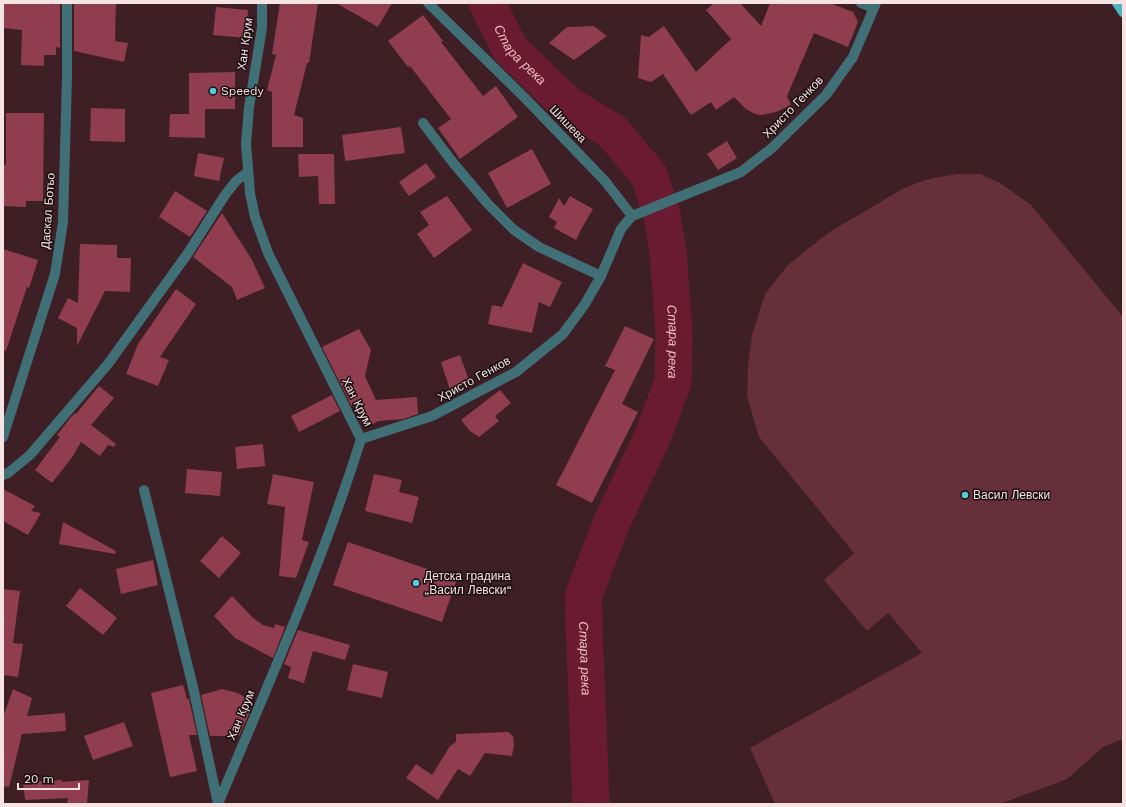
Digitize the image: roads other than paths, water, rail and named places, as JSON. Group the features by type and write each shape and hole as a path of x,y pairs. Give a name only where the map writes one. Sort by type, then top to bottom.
{"main road":[{"path":"1117,3 1123,12"}],"street":[{"name":"Даскал Ботьо","path":"3,436 55,274 62,229 67,77 66,3"},
{"name":"Хан Крум","path":"218,804 308,587 351,473 361,439 268,253 255,217 250,193 246,144 249,107 262,28 262,3"},
{"name":"Шишева","path":"428,3 525,98 605,181 632,216"},
{"path":"861,3 875,6"},
{"name":"Христо Генков","path":"361,439 432,416 516,372 563,334 585,304 601,276 621,229 632,216 741,172 772,148 826,95 853,57 875,6"},
{"path":"423,123 454,164 488,204 514,230 539,247 601,276"},
{"path":"3,475 8,473 30,455 108,364 188,253 225,195 236,181 248,172"},
{"path":"144,490 193,687 218,804"}],"waterway":[{"name":"Стара река","path":"487,3 510,49 567,104 612,131 649,175 662,215 668,251 674,332 673,382 652,438 613,519 583,597 591,804"}],"place":[{"name":"Speedy","path":"213,91"},
{"name":"Васил Левски","path":"965,495"},
{"name":"Детска градина „Васил Левски“","path":"416,583"}]}
